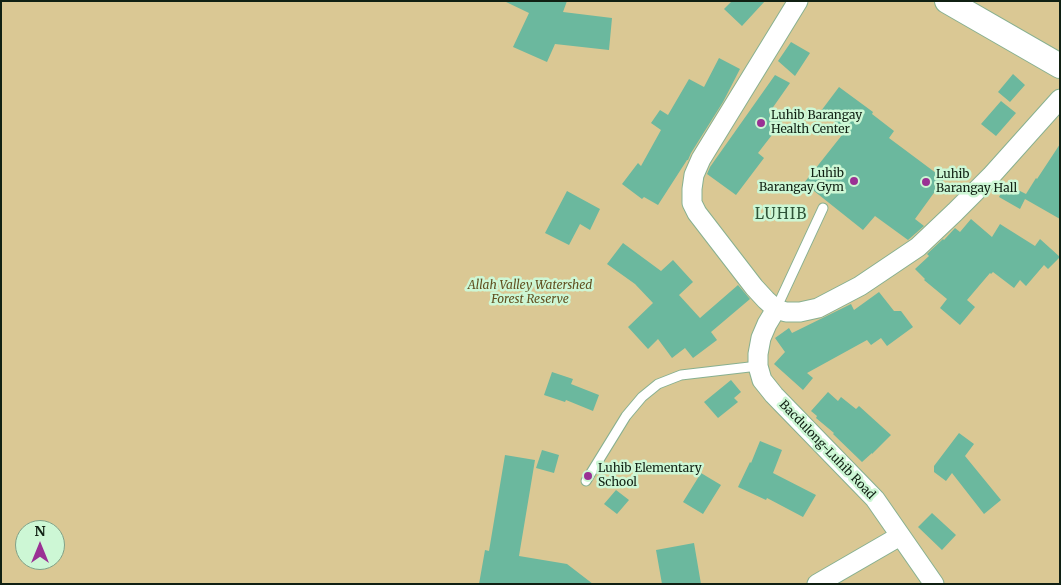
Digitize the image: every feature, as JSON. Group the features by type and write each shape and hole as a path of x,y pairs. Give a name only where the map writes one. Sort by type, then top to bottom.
{"street":[{"path":"798,1 701,159 694,175 692,189 692,203 697,213 754,287 776,309 786,312 800,312 818,308 860,286 918,247 991,176 1060,99"},
{"path":"947,1 1060,66"},
{"path":"758,366 761,338 776,309"},
{"name":"Bacdulong-Luhib Road","path":"758,366 762,380 774,395 875,499 934,584"},
{"path":"817,584 900,536"}],"lane":[{"path":"776,309 822,208"},
{"path":"586,481 626,416 642,397 658,384 682,375 758,366"}],"green space":[{"name":"Allah Valley Watershed Forest Reserve","path":"1,1 1060,1 1060,584 1,584"}],"building":[{"path":"504,1 567,1 563,12 612,18 609,50 555,44 547,62 513,47 529,13"},
{"path":"732,1 765,1 742,26 724,9"},
{"path":"791,42 810,53 795,76 778,61"},
{"path":"719,58 740,69 723,102 658,205 644,197 642,199 622,184 638,163 641,166 661,130 651,123 660,110 668,115 689,79 704,87"},
{"path":"1013,74 1025,85 1010,102 998,92"},
{"path":"775,75 790,83 769,113 782,122 758,153 764,158 736,195 707,174"},
{"path":"839,87 873,112 872,114 894,131 889,138 944,179 915,219 924,226 908,240 875,216 863,230 804,183 846,130 821,111"},
{"path":"1001,101 1016,113 996,136 981,124"},
{"path":"1060,144 1060,219 1025,199 1020,209 999,197 1006,184 1026,194"},
{"path":"567,191 600,209 590,230 580,224 569,245 545,233"},
{"path":"971,219 992,237 1000,224 1035,246 1040,239 1060,257 1048,269 1044,265 1026,286 1020,280 1014,288 993,272 990,273 967,300 975,307 960,325 940,308 947,299 924,280 915,269 929,256 927,254 955,228 960,232"},
{"path":"623,243 661,271 673,260 693,282 679,295 700,318 738,285 750,299 711,332 717,340 693,358 685,348 672,358 658,339 648,349 628,327 653,303 635,284 607,264"},
{"path":"879,292 894,311 901,311 913,327 887,346 881,338 871,345 867,340 807,373 813,378 803,390 774,364 785,352 775,338 789,328 792,333 851,304 854,310"},
{"path":"552,372 573,379 571,384 599,395 593,411 566,400 565,402 544,395"},
{"path":"731,380 741,392 734,398 738,402 718,418 704,402"},
{"path":"828,392 838,401 841,397 856,409 859,406 891,435 862,462 811,411"},
{"path":"959,433 974,444 965,456 1001,500 984,514 952,473 946,481 934,472 934,466"},
{"path":"760,441 782,450 773,473 816,495 803,517 767,498 766,500 738,487"},
{"path":"542,450 559,455 554,473 536,468"},
{"path":"505,455 535,460 519,556 567,564 593,584 479,584 485,550 489,551"},
{"path":"701,473 721,485 703,514 683,502"},
{"path":"616,490 629,500 617,514 604,504"},
{"path":"932,513 956,535 942,550 918,527"},
{"path":"694,543 701,584 662,584 656,550"}],"place":[{"name":"Luhib Barangay Health Center","path":"761,123"},
{"name":"Luhib Barangay Gym","path":"854,181"},
{"name":"Luhib Barangay Hall","path":"926,182"},
{"name":"Luhib Elementary School","path":"588,476"}],"district":[{"name":"LUHIB","path":"781,215"}]}
